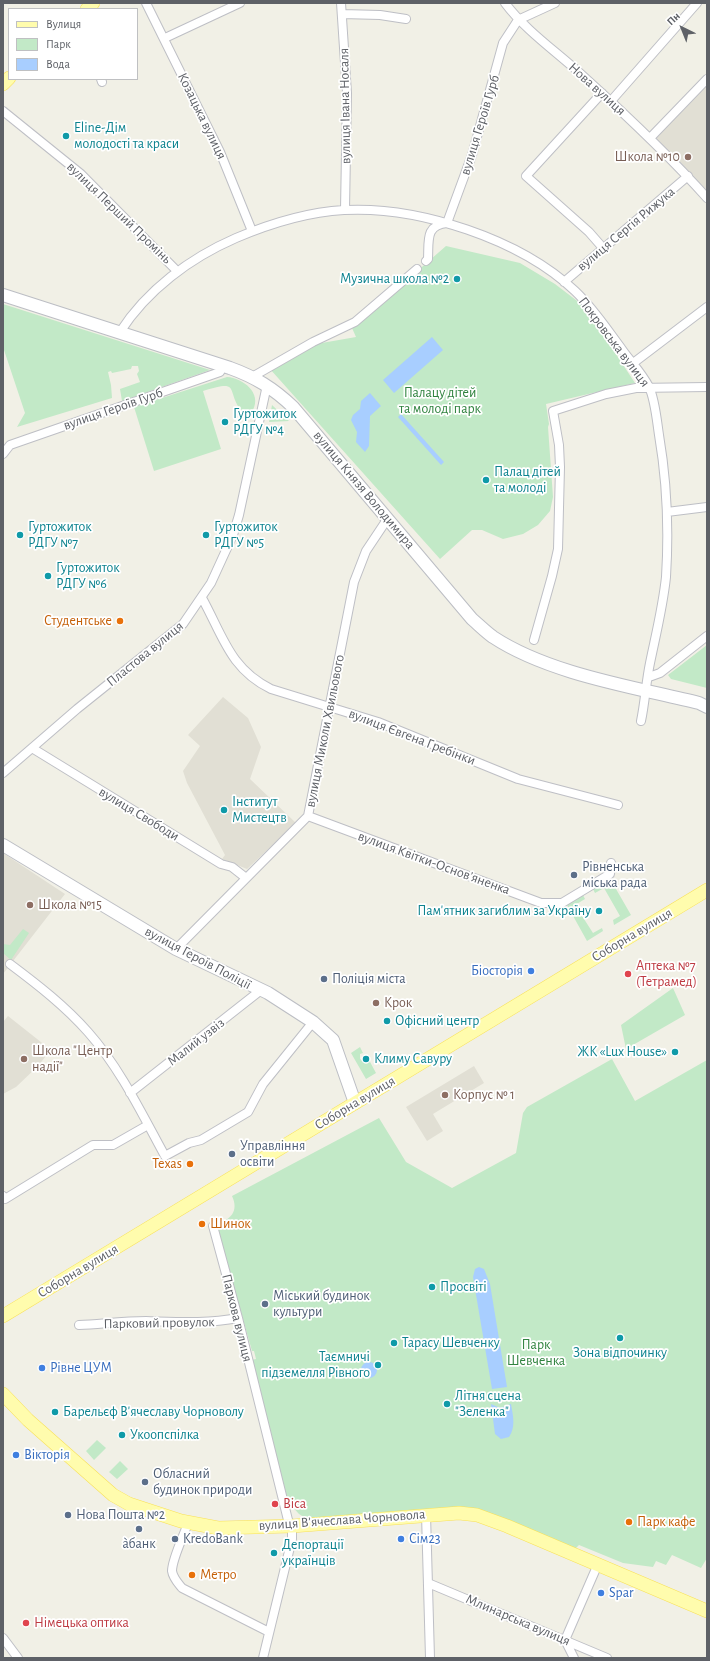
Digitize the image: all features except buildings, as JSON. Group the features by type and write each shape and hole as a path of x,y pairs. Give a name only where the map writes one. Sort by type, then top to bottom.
{"main road":[{"name":"Соборна вулиця","path":"3,1316 707,890"},
{"name":"вулиця Вʼячеслава Чорновола","path":"3,1394 28,1420 113,1495 129,1504 160,1516 218,1528 292,1526 426,1514 459,1513 477,1515 507,1526 707,1611"}],"street":[{"name":"Козацька вулиця","path":"146,3 165,38 220,152 252,231"},
{"path":"165,38 240,3"},
{"name":"вулиця Івана Носаля","path":"341,3 347,93 345,210"},
{"name":"Нова вулиця","path":"505,3 518,20 651,137 707,198"},
{"path":"518,20 555,3"},
{"path":"611,101 697,3"},
{"path":"342,14 380,15 406,19"},
{"name":"вулиця Героїв Гурб","path":"447,223 472,155 503,43 518,20"},
{"path":"651,137 707,79"},
{"path":"602,93 526,176 589,232 603,248"},
{"name":"вулиця Перший Промінь","path":"3,111 82,174 177,271"},
{"name":"вулиця Сергія Рижука","path":"564,282 688,176"},
{"name":"Покровська вулиця","path":"120,332 132,314 177,271 225,243 252,231 314,214 345,210 411,215 447,223 495,240 522,254 564,282 591,307 650,389 662,453 667,512 666,578 661,618 649,666 649,678 641,721"},
{"path":"426,260 428,259 429,237 432,228 437,224 447,223"},
{"path":"252,377 313,342 355,322 417,269"},
{"name":"вулиця Князя Володимира","path":"3,295 222,366 252,377 267,385 292,407 388,518 472,619 492,636 515,649 543,661 586,675 707,707"},
{"path":"632,364 707,306"},
{"name":"вулиця Героїв Гурб","path":"3,454 10,445 220,372 222,366"},
{"name":"Пластова вулиця","path":"3,773 101,690 178,630 202,598 233,535 239,515 267,385"},
{"path":"534,640 558,549 560,467 559,445 553,411 606,394 636,388 707,387"},
{"path":"667,512 707,507"},
{"name":"вулиця Миколи Хвильового","path":"176,949 308,816 331,708 354,582 366,551 388,518"},
{"name":"вулиця Євгена Гребінки","path":"202,598 233,658 252,678 271,689 384,724 518,779 618,805"},
{"path":"649,678 660,674 707,636"},
{"name":"вулиця Свободи","path":"32,748 221,864 232,867 246,878"},
{"name":"вулиця Квітки-Основʼяненка","path":"308,816 540,903 562,903 610,874 611,863"},
{"name":"вулиця Героїв Поліції","path":"3,845 176,949 268,993 313,1022 333,1040 355,1103"},
{"path":"10,964 68,1012 89,1033 130,1093 164,1156 189,1143 201,1140 248,1112 263,1084 313,1022"},
{"name":"Малий узвіз","path":"130,1093 261,990"},
{"path":"3,1196 5,1199 93,1145 113,1145 148,1126"},
{"name":"Паркова вулиця","path":"213,1226 238,1318 288,1520 292,1526"},
{"name":"Парковий провулок","path":"79,1325 146,1321 180,1323 215,1322 238,1318"},
{"path":"426,1514 430,1658"},
{"path":"188,1523 173,1564 172,1572 175,1579 182,1588 269,1632"},
{"path":"263,1658 292,1539 292,1526"},
{"path":"574,1658 565,1640 598,1564"},
{"name":"Млинарська вулиця","path":"428,1583 607,1658"},
{"path":"3,1638 18,1658"}],"shaded area":[{"name":"Школа №10","path":"707,79 707,198 651,137"},
{"path":"223,697 248,718 261,747 250,779 296,823 247,869 222,859 225,855 187,783 183,771 200,746 188,735"},
{"name":"Школа №15","path":"3,853 65,894 3,974"},
{"name":"Школа \"Центр надії\"","path":"8,1016 51,1050 37,1067 16,1087 3,1094 3,1022"},
{"name":"Корпус № 1","path":"474,1066 484,1083 433,1114 443,1131 427,1141 406,1107"}],"green space":[{"name":"Палацу дітей та молоді парк","path":"446,246 520,263 555,284 585,307 635,383 546,404 549,424 553,497 550,511 538,525 523,534 503,539 482,530 472,530 440,559 270,369 316,344 356,337 352,328"},
{"path":"3,304 210,370 122,401 120,389 140,382 137,374 139,371 138,366 132,366 131,369 112,373 111,371 108,372 112,398 17,427 25,413 3,347"},
{"path":"227,377 245,383 253,392 255,404 253,410 242,412 231,389 228,387 223,386 203,391 221,449 154,471 134,407"},
{"path":"272,405 289,421 269,422"},
{"path":"707,645 707,688 671,679 668,675"},
{"path":"608,879 612,882 631,915 614,925 613,920 620,916 604,888 595,893 592,887"},
{"path":"582,893 585,899 575,905 593,933 602,928 603,931 587,941 567,905"},
{"path":"23,929 29,933 11,960 3,953 3,944 10,945"},
{"path":"673,988 685,1015 626,1049 621,1025"},
{"path":"360,1047 363,1053 360,1054 360,1059 364,1062 369,1060 376,1073 366,1079 351,1053"},
{"name":"Парк Шевченка","path":"612,1059 635,1101 707,1060 707,1558 701,1568 672,1555 666,1565 656,1561 653,1567 623,1563 579,1545 571,1553 482,1515 315,1524 299,1514 287,1501 251,1360 256,1359 254,1351 252,1351 216,1224 226,1220 232,1214 235,1206 232,1196 379,1118 406,1162 452,1188 516,1153 523,1113 527,1107"},
{"path":"97,1440 106,1448 94,1460 86,1451"},
{"path":"120,1461 128,1469 117,1479 109,1472"}],"water":[{"path":"432,337 443,350 394,393 383,380"},
{"path":"370,393 381,406 370,416 369,446 365,452 356,442 357,432 351,420 353,415 360,409 361,401"},
{"path":"401,414 444,462 441,465 398,417"},
{"path":"479,1267 484,1269 490,1284 507,1387 492,1389 473,1277 475,1269"},
{"path":"366,1362 372,1362 377,1367 375,1376 372,1378 366,1378 361,1373 361,1367"},
{"path":"491,1404 500,1408 511,1404 513,1429 509,1437 501,1439 495,1434"}],"place":[{"name":"Eline-Дім молодості та краси","path":"66,136"},
{"name":"Школа №10","path":"688,157"},
{"name":"Музична школа №2","path":"457,279"},
{"name":"Гуртожиток РДГУ №4","path":"225,422"},
{"name":"Палац дітей та молоді","path":"486,480"},
{"name":"Гуртожиток РДГУ №7","path":"20,535"},
{"name":"Гуртожиток РДГУ №5","path":"206,535"},
{"name":"Гуртожиток РДГУ №6","path":"48,576"},
{"name":"Студентське","path":"120,621"},
{"name":"Інститут Мистецтв","path":"224,810"},
{"name":"Рівненська міська рада","path":"574,875"},
{"name":"Школа №15","path":"30,905"},
{"name":"Пам'ятник загиблим за Україну","path":"599,911"},
{"name":"Біосторія","path":"531,971"},
{"name":"Аптека №7 (Тетрамед)","path":"628,974"},
{"name":"Поліція міста","path":"324,979"},
{"name":"Крок","path":"376,1003"},
{"name":"Офісний центр","path":"387,1021"},
{"name":"ЖК «Lux House»","path":"675,1052"},
{"name":"Школа \"Центр надії\"","path":"24,1059"},
{"name":"Климу Савуру","path":"366,1059"},
{"name":"Корпус № 1","path":"445,1095"},
{"name":"Управління освіти","path":"232,1154"},
{"name":"Texas","path":"190,1164"},
{"name":"Шинок","path":"202,1224"},
{"name":"Просвіті","path":"432,1287"},
{"name":"Міський будинок культури","path":"265,1304"},
{"name":"Зона відпочинку","path":"620,1338"},
{"name":"Тарасу Шевченку","path":"394,1343"},
{"name":"Таємничі підземелля Рівного","path":"378,1365"},
{"name":"Рівне ЦУМ","path":"42,1368"},
{"name":"Літня сцена \"Зеленка\"","path":"447,1404"},
{"name":"Барельєф В'ячеславу Чорноволу","path":"55,1412"},
{"name":"Укоопспілка","path":"122,1435"},
{"name":"Вікторія","path":"16,1455"},
{"name":"Обласний будинок природи","path":"145,1482"},
{"name":"Віса","path":"275,1504"},
{"name":"Нова Пошта №2","path":"68,1515"},
{"name":"Парк кафе","path":"629,1522"},
{"name":"а̀банк","path":"139,1529"},
{"name":"KredoBank","path":"175,1539"},
{"name":"Сім23","path":"401,1539"},
{"name":"Депортації українців","path":"274,1553"},
{"name":"Метро","path":"192,1575"},
{"name":"Spar","path":"601,1593"},
{"name":"Німецька оптика","path":"26,1623"}]}
